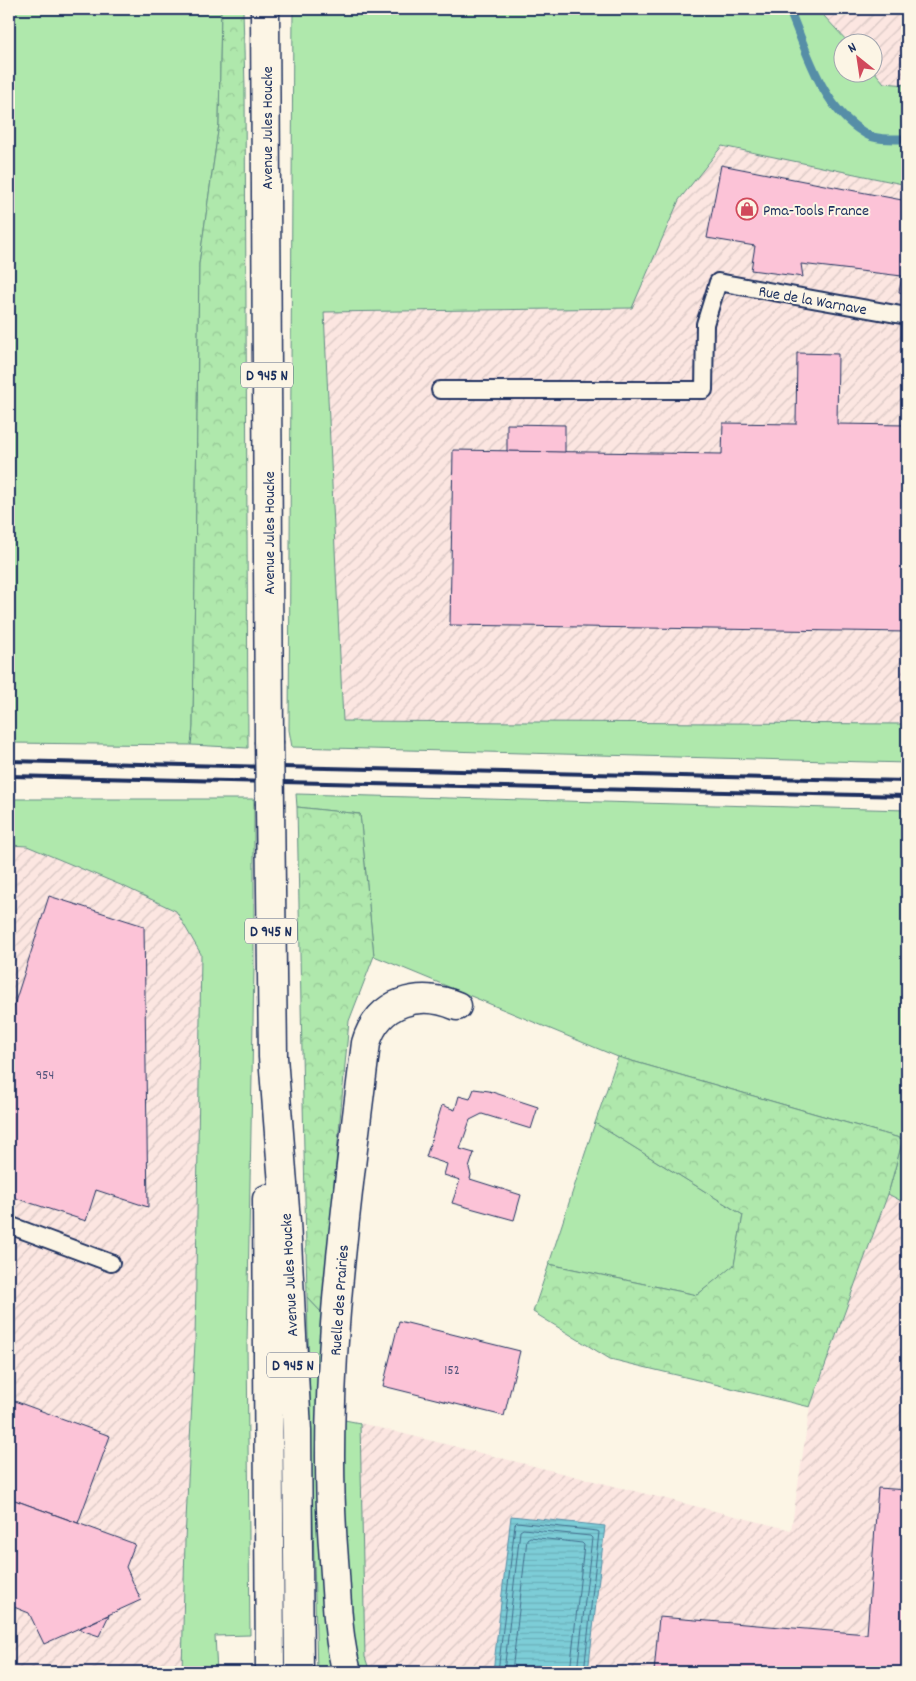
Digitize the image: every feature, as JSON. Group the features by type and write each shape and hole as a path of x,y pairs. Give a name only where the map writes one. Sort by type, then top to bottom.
{"main road":[{"name":"Avenue Jules Houcke","path":"265,9 269,740 273,1057 267,1191 270,1672"},
{"name":"Ruelle des Prairies","path":"347,1672 339,1623 332,1534 330,1448 337,1288 366,1043 368,1033 374,1023 382,1014 394,1006 420,998 433,998 457,1006"},
{"name":"Avenue Jules Houcke","path":"273,1057 286,1222 297,1431 299,1672"}],"lane":[{"name":"Rue de la Warnave","path":"440,390 704,390 705,324 718,282 907,316"},
{"path":"9,1225 111,1263"}],"shaded area":[{"path":"820,9 907,9 907,85 883,82 884,32 839,32"},
{"path":"722,146 907,185 907,724 342,721 324,312 632,308 679,200"},
{"path":"9,845 27,846 123,886 176,911 201,954 195,1342 185,1540 182,1672 9,1672"},
{"path":"888,1194 907,1204 907,1672 370,1672 365,1657 360,1423 791,1530 810,1407"}],"green space":[{"path":"9,9 221,9 219,124 199,264 193,727 191,745 9,743"},
{"path":"221,9 243,9 248,748 191,745 193,727 199,264 219,124"},
{"path":"293,9 820,9 839,32 834,32 834,82 883,82 907,85 907,185 722,146 679,200 632,308 324,312 343,721 907,724 907,763 292,747 289,730"},
{"path":"296,794 907,810 907,1204 888,1194 903,1139 618,1057 374,956 360,814 297,807"},
{"path":"9,799 254,799 254,968 247,1344 250,1635 215,1636 217,1672 182,1672 185,1540 195,1342 201,954 176,911 123,886 27,846 9,845"},
{"path":"297,807 360,814 374,956 349,1021 324,1315 307,1297"},
{"path":"618,1057 903,1139 888,1194 810,1407 610,1359 533,1312 549,1264 697,1295 734,1265 743,1215 595,1123"},
{"path":"595,1123 743,1215 734,1266 697,1295 549,1264"},
{"path":"307,1297 324,1315 319,1415 360,1423 365,1657 370,1672 317,1672"}],"water":[{"path":"511,1516 605,1526 588,1672 493,1672"}],"building":[{"path":"721,165 907,201 907,294 899,292 902,276 801,264 803,277 751,270 755,246 707,238"},
{"path":"797,353 838,354 837,424 906,425 907,359 907,632 450,625 453,450 722,454 723,423 796,424"},
{"path":"507,424 565,425 565,452 507,451"},
{"path":"49,896 144,926 148,1207 96,1190 86,1221 9,1196 9,1021"},
{"path":"474,1089 489,1091 538,1107 531,1129 482,1114 470,1120 460,1149 474,1153 469,1168 470,1179 521,1195 514,1220 452,1203 460,1180 444,1175 447,1164 426,1157 442,1105 455,1110 459,1096 470,1099"},
{"path":"399,1321 520,1351 504,1416 383,1386"},
{"path":"9,1399 110,1436 78,1523 9,1498"},
{"path":"878,1488 907,1490 907,1672 654,1672 659,1617 867,1634"},
{"path":"9,1498 135,1544 126,1567 141,1600 44,1644 29,1613 9,1605"},
{"path":"109,1615 99,1636 78,1629"}],"waterway":[{"path":"789,9 809,60 836,108 848,121 869,136 881,139 907,139"}],"railway":[{"path":"9,761 907,781"},
{"path":"9,776 907,796"}],"place":[{"name":"Pma-Tools France","path":"747,209"}]}
